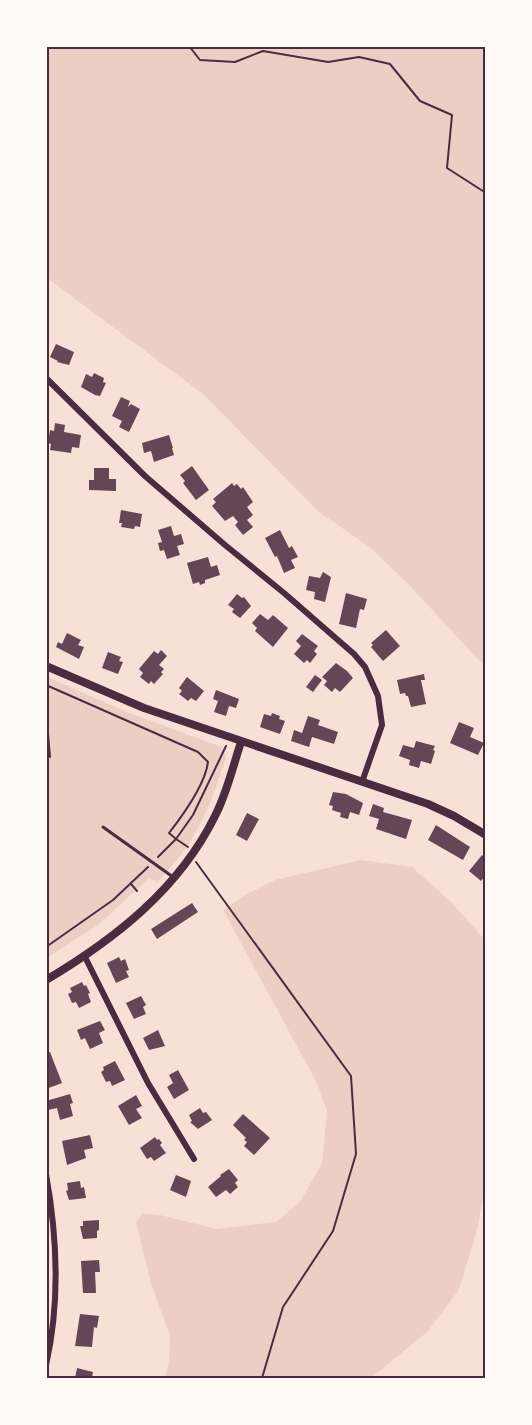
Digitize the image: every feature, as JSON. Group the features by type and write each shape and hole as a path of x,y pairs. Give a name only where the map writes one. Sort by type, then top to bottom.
{"street":[{"path":"46,378 145,476 268,579 354,654 365,667 378,696 382,725 362,782"},
{"path":"46,666 144,708 428,804 454,816 486,836"},
{"path":"46,980 85,957 129,922 174,878 194,854 216,814 241,742"},
{"path":"85,957 148,1083 194,1159"},
{"path":"46,1174 53,1318 46,1365"}],"lane":[{"path":"103,827 174,878"}],"path":[{"path":"189,46 200,60 235,62 263,51 328,62 359,57 390,64 420,101 453,115 447,168 486,193"},
{"path":"46,685 204,756 208,762 207,770 186,810 169,834 194,854 351,1076 356,1154 333,1231 283,1306 262,1378"},
{"path":"46,710 50,757"},
{"path":"46,947 90,918 131,884 176,838 193,815 229,738"},
{"path":"131,884 137,891"}],"shaded area":[{"path":"47,47 485,47 485,667 411,587 371,548 319,512 203,394 47,278"},
{"path":"47,677 127,712 219,746 226,757 214,793 200,824 182,853 157,883 149,878 98,925 47,958"},
{"path":"361,860 412,867 452,903 486,941 485,1185 478,1226 459,1290 427,1332 371,1378 165,1378 169,1361 170,1336 151,1283 136,1222 143,1213 217,1229 276,1222 300,1202 322,1163 327,1111 317,1083 223,910 275,880"}],"building":[{"path":"56,344 74,352 69,365 57,362 50,357"},
{"path":"94,373 104,378 103,382 106,383 100,396 81,387 86,374 92,377"},
{"path":"121,397 130,401 128,407 131,404 140,409 129,432 119,427 122,421 112,416"},
{"path":"55,423 65,425 64,432 81,435 79,448 72,447 71,453 50,450 51,444 48,443 50,430 54,431"},
{"path":"169,435 174,455 154,462 151,451 144,453 142,443"},
{"path":"192,466 209,490 196,500 180,475"},
{"path":"94,468 109,468 109,479 116,479 116,491 89,490 89,480 94,480"},
{"path":"232,483 234,486 237,484 241,489 243,487 253,502 247,507 253,515 247,520 253,527 243,535 235,525 238,522 233,516 225,521 212,506 216,502 213,499"},
{"path":"121,510 142,514 140,527 135,526 134,529 121,527 122,523 119,523"},
{"path":"171,526 174,536 181,534 184,544 177,546 180,555 167,559 164,550 160,551 158,543 162,542 158,530"},
{"path":"280,530 289,548 292,546 298,557 291,560 295,568 284,573 277,556 275,557 265,538"},
{"path":"208,557 211,567 217,565 220,575 205,580 205,583 200,585 199,582 193,584 187,563"},
{"path":"323,572 331,577 325,602 314,599 315,592 306,590 309,576 320,578"},
{"path":"346,593 367,599 364,610 360,609 356,628 339,624"},
{"path":"237,594 244,597 251,606 240,618 232,612 234,609 228,605"},
{"path":"260,614 268,620 273,615 288,628 273,647 255,631 257,628 252,623"},
{"path":"386,630 400,646 383,661 371,647 373,645 371,643"},
{"path":"67,633 81,640 78,645 84,647 79,659 56,647 58,642 62,644"},
{"path":"302,634 318,646 314,651 317,654 310,663 307,660 304,663 294,654 301,646 296,641"},
{"path":"161,650 167,656 159,665 164,669 161,672 163,674 154,684 151,681 149,684 140,677 143,673 139,669 154,651 158,654"},
{"path":"108,652 121,657 119,661 123,662 118,674 102,668"},
{"path":"336,663 353,678 340,692 335,688 332,692 324,685 327,681 322,677"},
{"path":"424,674 425,680 421,680 426,704 411,707 408,696 405,693 400,694 397,680"},
{"path":"315,675 322,680 313,692 306,687"},
{"path":"187,677 204,691 196,701 191,698 188,701 179,694 182,691 179,688"},
{"path":"216,690 239,699 236,708 229,706 226,716 214,712 218,701 213,699"},
{"path":"272,713 285,721 280,734 260,727 264,714 271,716"},
{"path":"308,716 320,720 318,725 338,732 334,744 312,737 309,747 291,741 294,730 302,733"},
{"path":"459,722 474,728 470,737 484,743 478,755 450,743"},
{"path":"416,741 435,746 431,764 421,761 419,768 409,765 410,760 399,756 403,745 414,748"},
{"path":"333,792 346,794 363,803 359,815 350,812 348,819 340,817 341,813 332,810 333,806 329,805"},
{"path":"373,804 384,808 383,812 412,820 406,839 376,829 379,819 369,816"},
{"path":"247,813 259,819 247,841 236,835"},
{"path":"436,825 470,847 463,860 428,840"},
{"path":"482,855 486,858 486,875 481,881 469,871"},
{"path":"192,903 198,912 157,939 151,929"},
{"path":"119,957 121,961 125,959 129,977 116,983 107,963"},
{"path":"82,982 90,993 88,994 91,1002 79,1008 76,1002 72,1003 68,994 72,992 70,988"},
{"path":"141,996 146,1005 143,1007 146,1014 134,1019 126,1003"},
{"path":"100,1021 105,1030 99,1033 103,1043 90,1049 85,1038 81,1040 77,1030"},
{"path":"158,1030 165,1046 149,1050 143,1038"},
{"path":"50,1052 62,1083 46,1089 46,1053"},
{"path":"115,1061 125,1080 112,1086 110,1081 106,1082 101,1072 104,1070 103,1067"},
{"path":"178,1070 189,1090 174,1099 167,1087 173,1083 169,1075"},
{"path":"70,1094 73,1116 60,1120 57,1108 48,1110 46,1101"},
{"path":"136,1095 142,1106 136,1109 142,1118 129,1125 118,1106"},
{"path":"200,1108 212,1120 198,1129 190,1122 192,1121 189,1115"},
{"path":"243,1114 270,1138 254,1155 244,1146 247,1142 244,1140 246,1138 233,1125"},
{"path":"90,1135 93,1148 84,1150 86,1158 67,1165 62,1141"},
{"path":"155,1137 162,1143 160,1145 166,1153 154,1161 151,1157 147,1159 140,1148"},
{"path":"229,1169 238,1180 235,1183 238,1187 230,1194 226,1190 216,1197 208,1187"},
{"path":"176,1175 191,1181 186,1197 170,1190"},
{"path":"80,1181 86,1198 69,1200 66,1191 68,1190 67,1183"},
{"path":"99,1220 97,1238 83,1239 80,1226 83,1226 83,1221"},
{"path":"99,1260 100,1272 95,1272 96,1293 83,1293 81,1261"},
{"path":"80,1314 99,1316 97,1328 94,1327 92,1347 75,1346"},
{"path":"77,1368 93,1372 92,1378 75,1378"}]}
